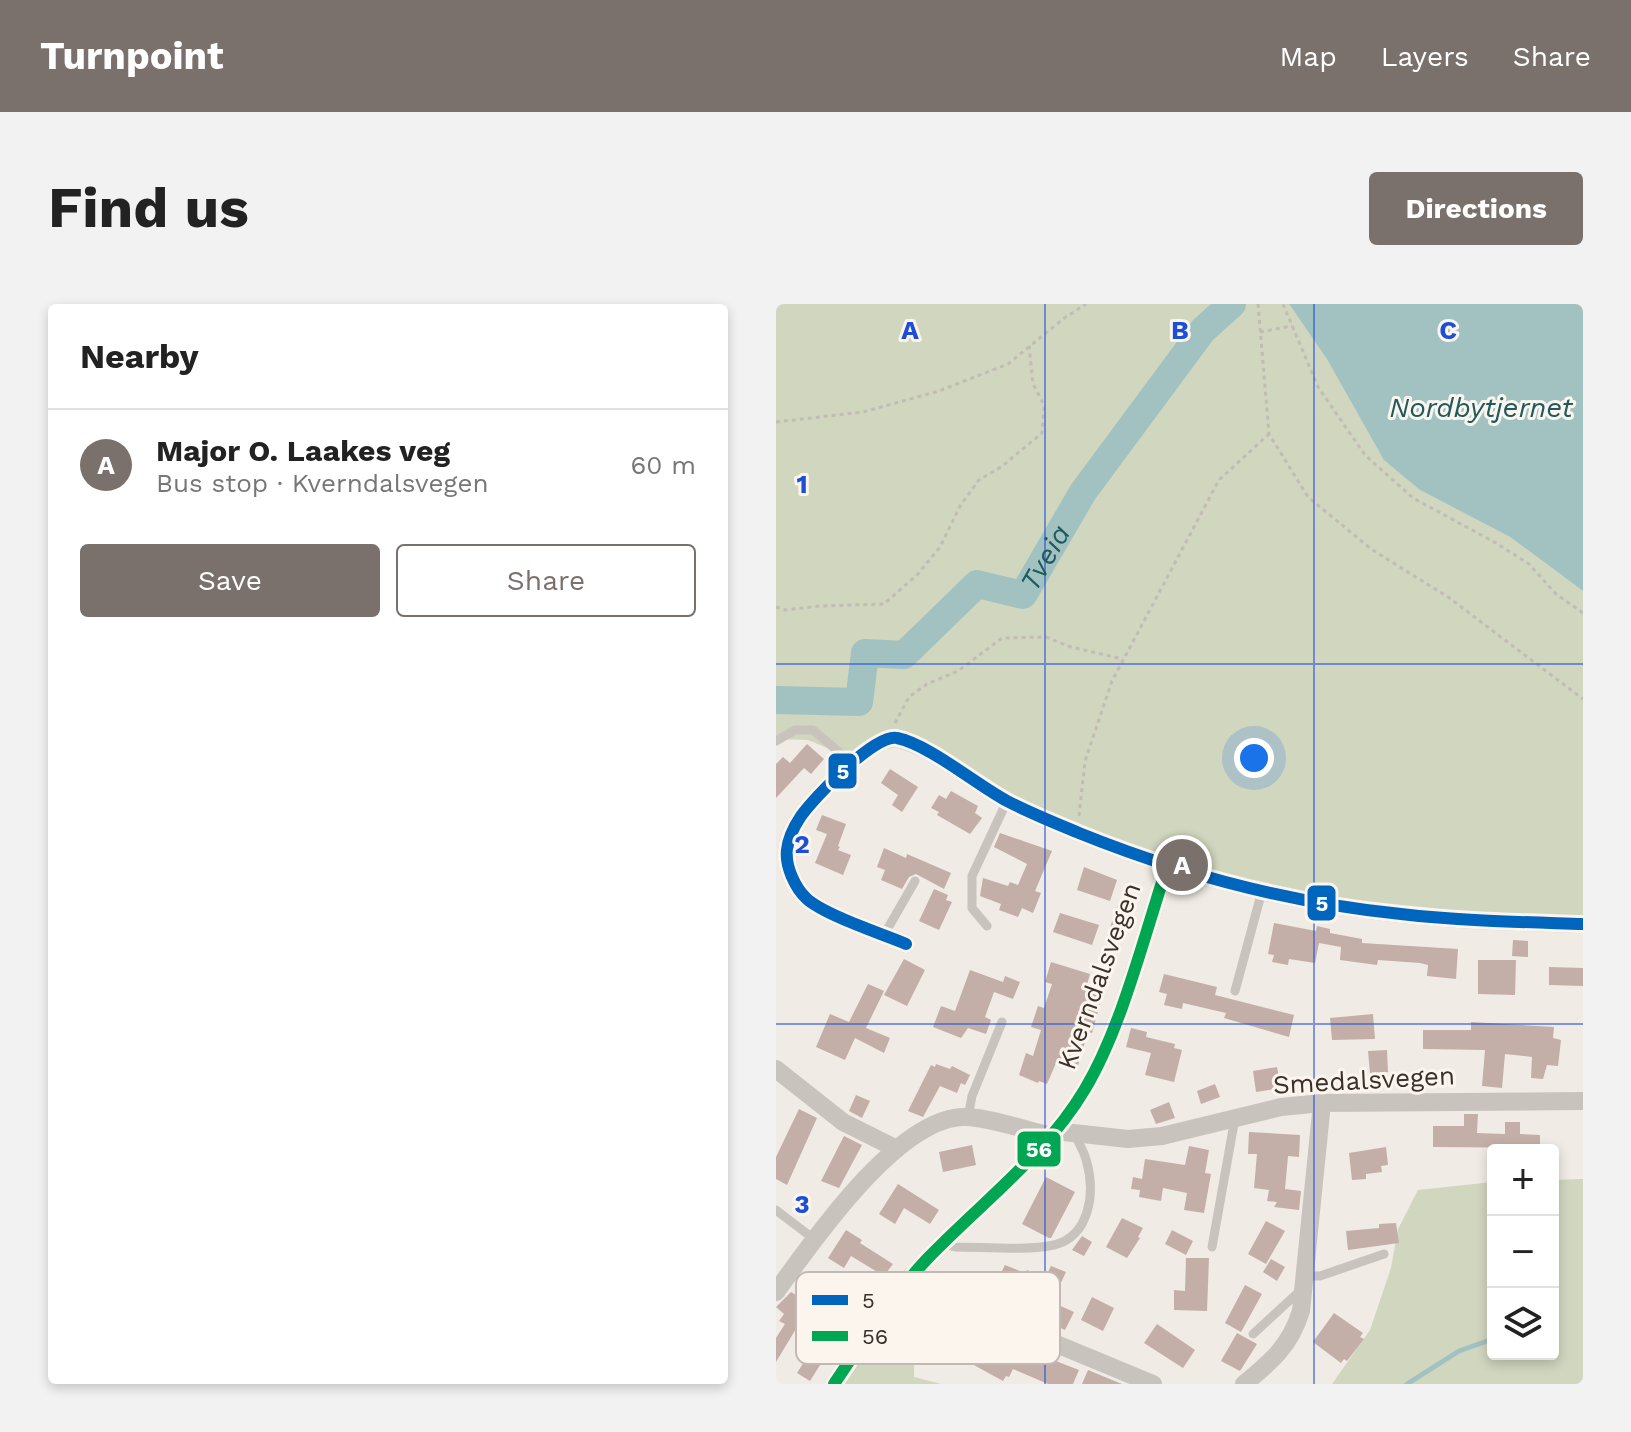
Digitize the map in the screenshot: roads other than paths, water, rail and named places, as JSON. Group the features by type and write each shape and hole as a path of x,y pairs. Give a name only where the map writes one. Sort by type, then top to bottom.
{"street":[{"path":"906,944 807,899 789,869 786,850 801,816 852,763 879,741 888,738 898,738 921,748 1007,801 1167,867"},
{"name":"Kverndalsvegen","path":"915,1272 1053,1133 1085,1089 1117,1018 1167,867 1319,903 1402,915 1583,924"},
{"path":"776,1069 843,1122 897,1149"},
{"name":"Smedalsvegen","path":"776,1292 814,1239 875,1168 936,1123 968,1117 1053,1133 1128,1139 1151,1137 1281,1107 1322,1103 1583,1101"},
{"path":"1244,1384 1271,1362 1288,1342 1301,1311 1322,1103"},
{"path":"1060,1345 1153,1384"},
{"name":"Kverndalsvegen","path":"834,1384 848,1364"}],"lane":[{"path":"776,741 795,730 813,730 852,763"},
{"path":"987,926 972,908 972,876 1007,801"},
{"path":"884,935 915,881"},
{"path":"1235,991 1262,891"},
{"path":"968,1117 972,1096 1002,1022"},
{"path":"1212,1247 1235,1118"},
{"path":"942,1244 955,1247 1055,1245 1079,1229 1088,1210 1090,1181 1087,1162 1075,1135"},
{"path":"776,1210 814,1239"},
{"path":"1253,1334 1304,1282 1384,1254"}],"water":[{"name":"Nordbytjernet","path":"1289,304 1583,304 1583,591 1510,537 1420,490 1384,460 1327,359"}],"waterway":[{"name":"Tveia","path":"776,700 859,702 865,653 904,655 977,584 1023,595 1083,492 1203,330 1232,304"},
{"path":"1407,1384 1459,1351 1487,1341"}],"place":[{"name":"Major O. Laakes veg","path":"1182,865"}]}
